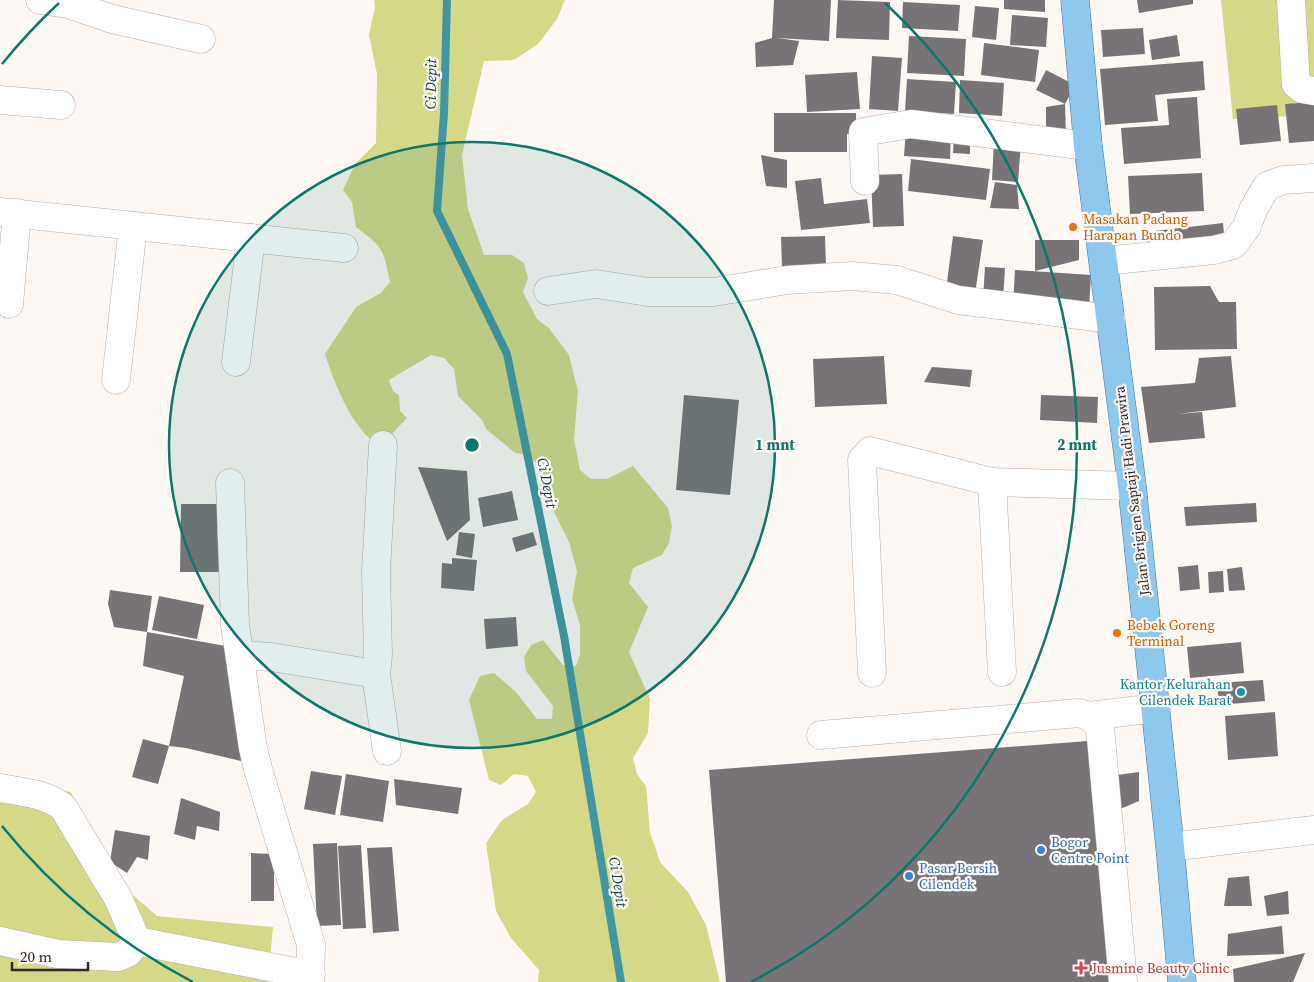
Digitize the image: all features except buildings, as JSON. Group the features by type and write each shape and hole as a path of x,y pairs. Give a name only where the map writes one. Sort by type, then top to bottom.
{"main road":[{"name":"Jalan Brigjen Saptaji Hadi Prawira","path":"1075,0 1088,146 1132,486 1156,708 1182,982"}],"street":[{"path":"40,0 68,4 112,19 201,38"},
{"path":"1291,0 1296,84 1302,89 1314,91"},
{"path":"0,100 61,105"},
{"path":"865,181 863,132 901,125 930,126 1088,146"},
{"path":"1104,261 1214,250 1233,245 1246,228 1254,208 1267,186 1284,180 1314,178"},
{"path":"8,304 8,212 344,248"},
{"path":"116,380 133,226"},
{"path":"236,362 251,238"},
{"path":"548,292 596,284 648,292 714,292 787,280 852,276 897,280 958,300 1111,319"},
{"path":"382,445 376,572 378,655 376,674 387,750"},
{"path":"872,673 862,460 870,451 992,482 1132,486"},
{"path":"992,482 1002,672"},
{"path":"137,941 310,979 311,945 253,748 235,625 230,483"},
{"path":"240,655 271,657 376,674"},
{"path":"821,735 1079,713 1089,716 1156,708"},
{"path":"1089,716 1100,727 1123,982"},
{"path":"0,788 38,794 52,799 63,807 118,898 137,941"},
{"path":"1170,847 1314,830"},
{"path":"0,941 58,954 118,957 128,953 137,941"}],"green space":[{"path":"374,0 565,0 557,19 538,44 514,60 484,61 462,155 468,209 484,255 512,255 524,263 528,278 523,292 537,319 549,328 569,355 578,391 574,439 580,470 591,479 607,479 633,466 668,508 672,526 669,543 662,555 633,568 629,583 648,607 629,652 650,699 648,733 633,758 637,774 646,786 650,832 660,862 688,892 706,925 720,982 538,982 539,970 511,938 496,911 486,843 502,820 528,804 536,792 528,776 514,774 501,785 489,780 469,700 480,676 494,673 516,692 537,719 552,719 553,706 526,671 524,657 531,645 543,640 563,665 576,666 580,654 580,625 572,599 577,571 569,542 542,488 537,465 529,455 515,453 486,429 482,420 458,396 454,369 444,358 431,355 389,380 393,391 399,395 400,411 407,418 389,437 374,442 357,425 350,414 325,354 356,307 381,293 390,282 386,262 381,250 356,227 352,202 343,190 355,164 376,143 377,74 369,35 375,7"},
{"path":"1221,0 1314,0 1314,115 1233,119"},
{"path":"0,782 71,792 103,869 157,916 273,927 268,982 0,982"}],"waterway":[{"name":"Ci Depit","path":"447,0 444,113 437,211 507,354 564,636 621,982"}],"place":[{"name":"Masakan Padang Harapan Bundo","path":"1073,227"},
{"name":"Bebek Goreng Terminal","path":"1117,633"},
{"name":"Kantor Kelurahan Cilendek Barat","path":"1241,692"},
{"name":"Bogor Centre Point","path":"1041,850"},
{"name":"Pasar Bersih Cilendek","path":"909,876"},
{"name":"Jusmine Beauty Clinic","path":"1081,968"}]}
